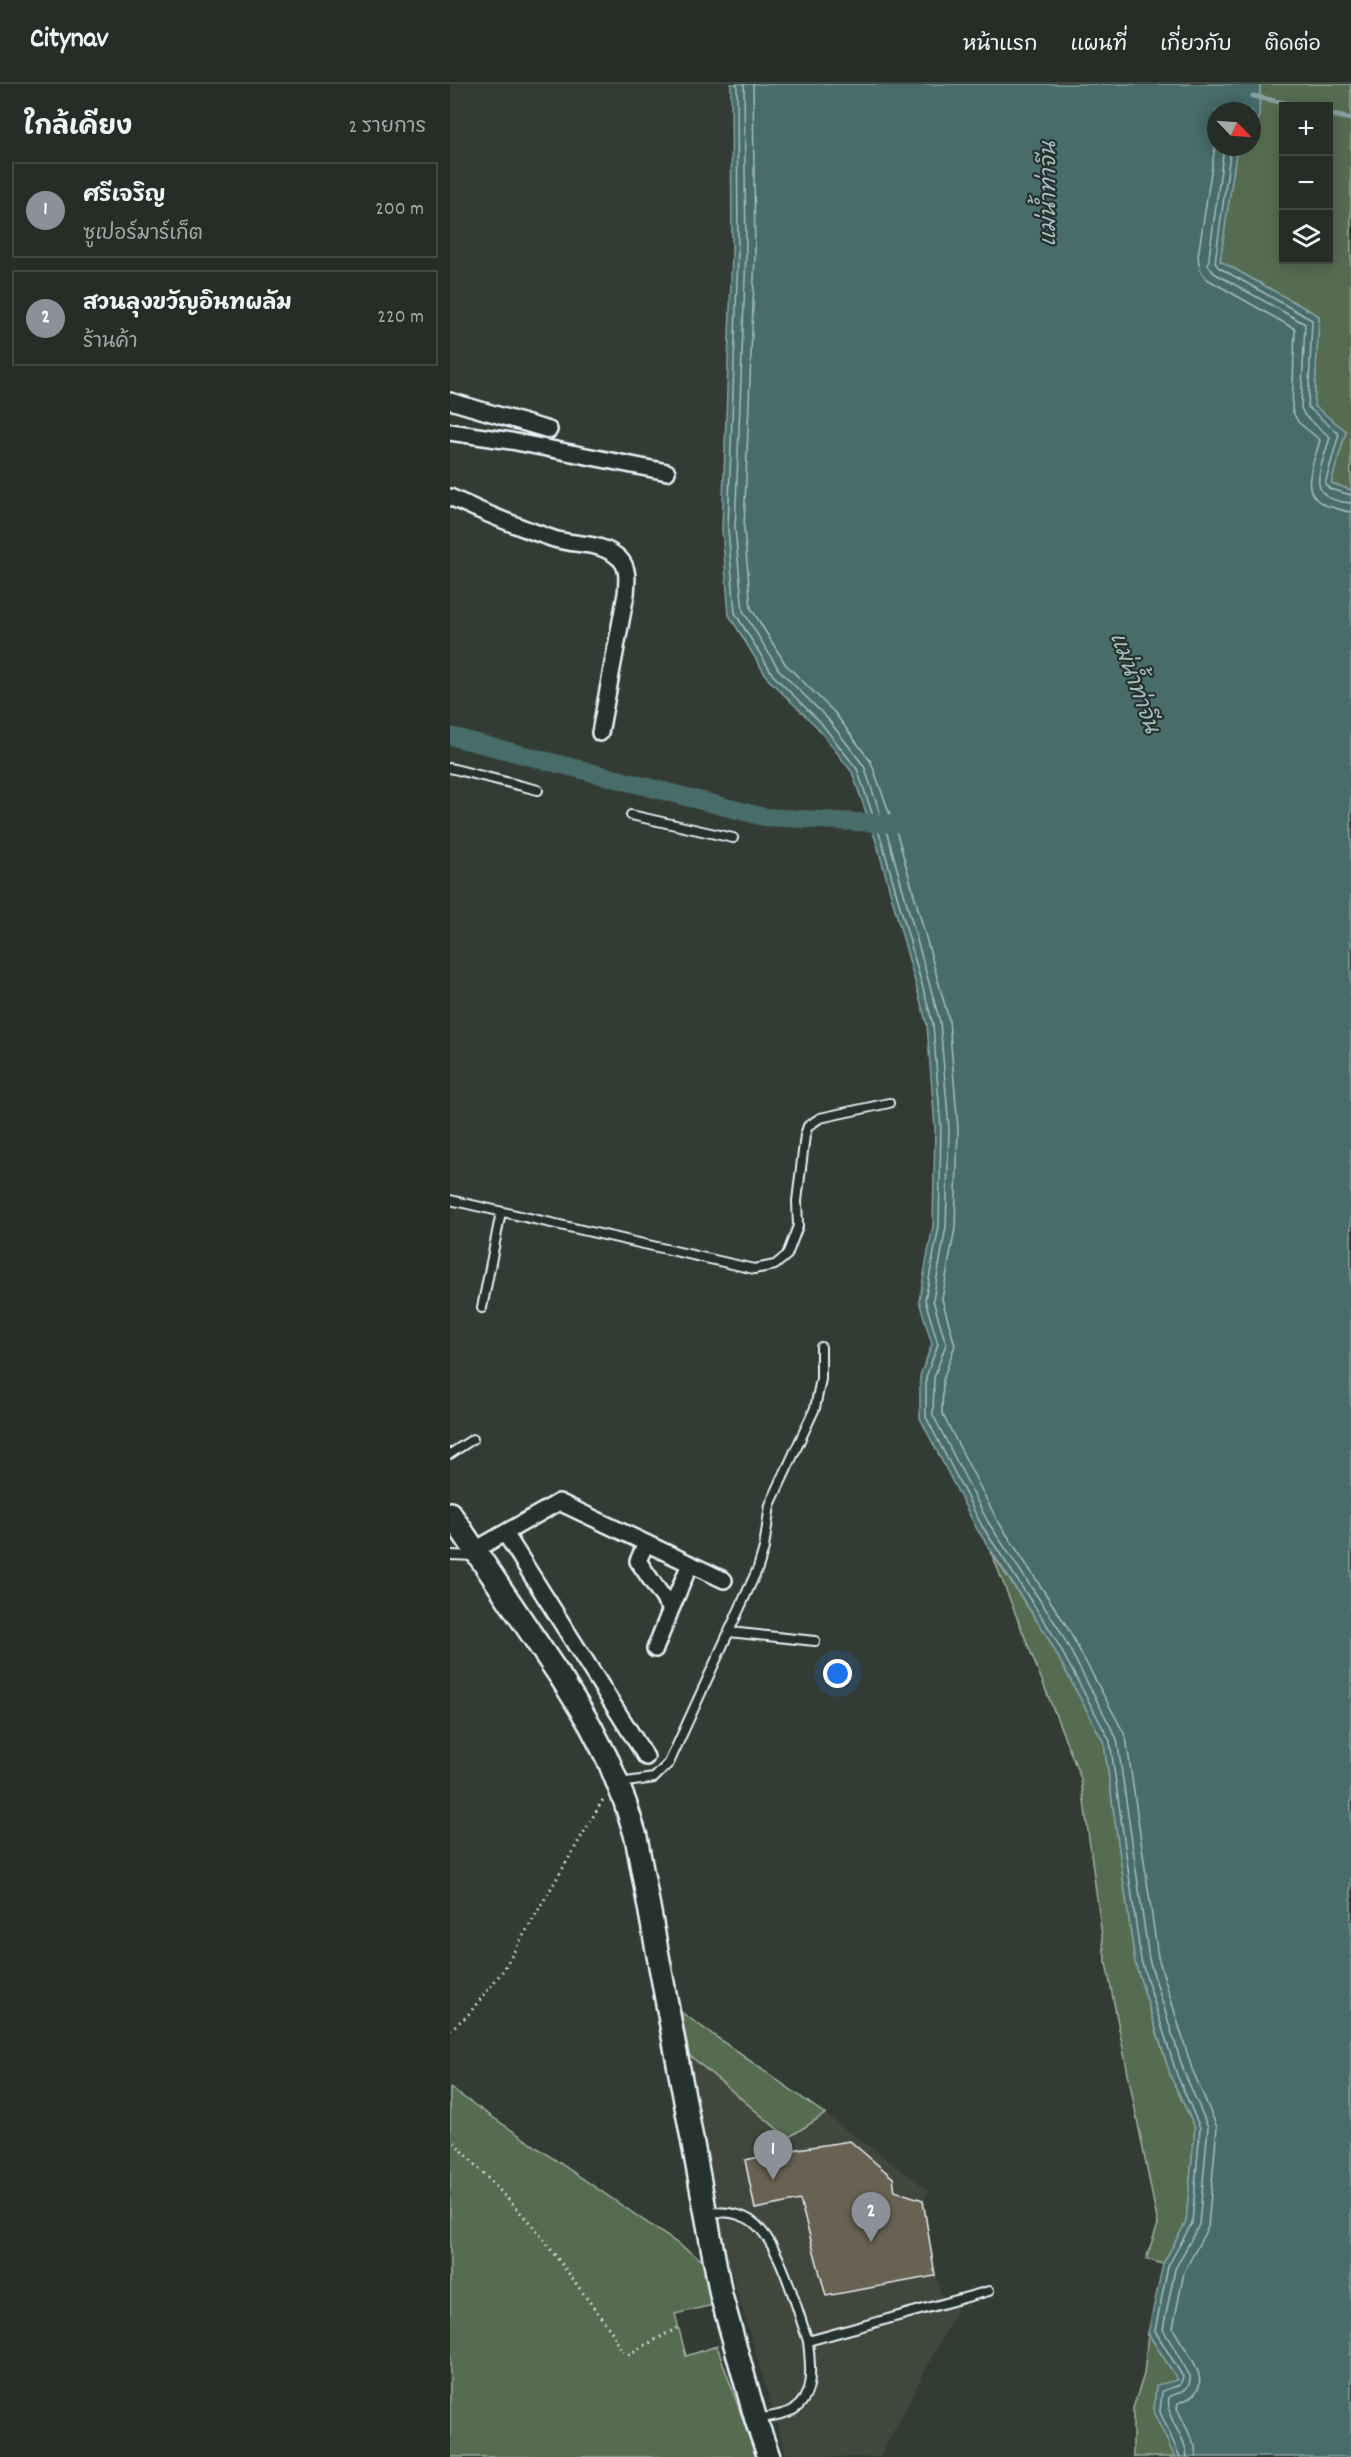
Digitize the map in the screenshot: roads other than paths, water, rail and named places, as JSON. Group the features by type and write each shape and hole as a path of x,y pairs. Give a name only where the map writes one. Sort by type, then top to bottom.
{"main road":[{"path":"450,1513 563,1681 590,1725 620,1788 636,1837 721,2295 756,2420 769,2457"}],"street":[{"path":"450,401 549,430"},
{"path":"450,432 511,441 667,472"},
{"path":"450,497 495,518 556,540 592,544 609,550 622,560 627,574 626,594 600,734"},
{"path":"477,1553 505,1533 559,1502 724,1580"},
{"path":"505,1533 646,1757"},
{"path":"646,1543 638,1561 671,1609"},
{"path":"655,1649 690,1563"}],"lane":[{"path":"450,768 538,790"},
{"path":"631,815 733,838"},
{"path":"450,1200 754,1269 775,1265 787,1255 798,1226 797,1201 808,1126 820,1118 889,1103"},
{"path":"482,1308 501,1212"},
{"path":"620,1788 654,1778 669,1763 729,1632 758,1568 764,1548 770,1505 815,1408 821,1379 821,1347"},
{"path":"450,1454 473,1439"},
{"path":"450,1555 477,1553"},
{"path":"729,1632 815,1641"},
{"path":"704,2212 729,2213 746,2217 764,2230 778,2255 808,2341 811,2375 804,2400 792,2410 756,2420"},
{"path":"808,2341 989,2291"}],"water":[{"name":"แม่น้ำท่าจีน","path":"731,84 1260,84 1259,102 1207,102 1207,156 1236,156 1220,261 1319,316 1314,406 1346,431 1331,483 1351,490 1351,2457 1175,2457 1154,2413 1156,2385 1178,2380 1148,2333 1163,2264 1186,2222 1195,2128 1171,2077 1135,1962 1104,1743 1047,1636 977,1529 920,1418 920,1376 932,1344 919,1301 933,1226 935,1128 927,1025 877,844 852,772 817,727 768,679 729,615 722,529 732,254"}],"waterway":[{"path":"1253,96 1280,102"},
{"path":"1333,115 1351,119"},
{"path":"450,736 764,817 894,824"}],"place":[{"name":"ศรีเจริญ","path":"773,2180"},
{"name":"สวนลุงขวัญอินทผลัม","path":"871,2242"}]}
